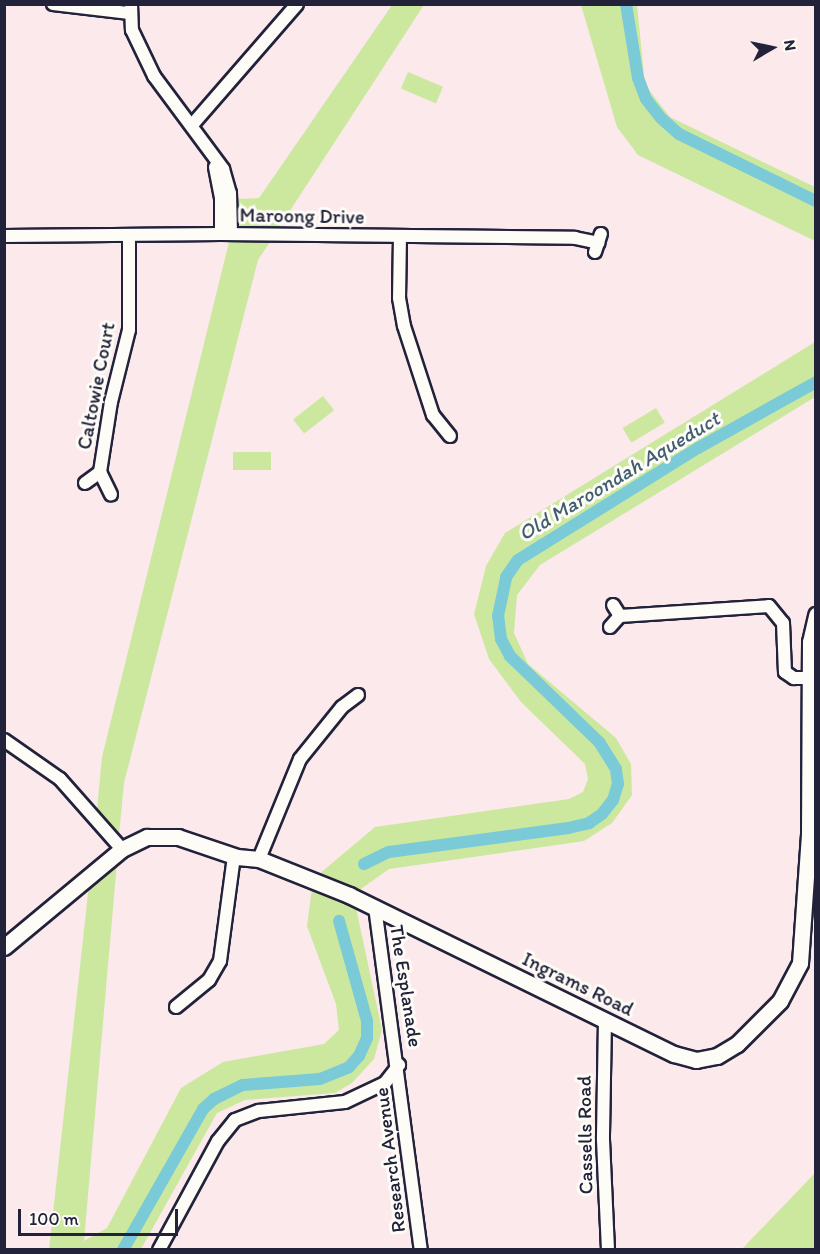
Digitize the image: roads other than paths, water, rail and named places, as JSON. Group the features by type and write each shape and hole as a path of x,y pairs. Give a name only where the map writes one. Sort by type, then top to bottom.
{"street":[{"path":"192,125 297,4"},
{"path":"63,6 130,9 132,30 154,75 211,151 226,234"},
{"name":"Maroong Drive","path":"4,236 226,234 575,238 598,243"},
{"name":"Caltowie Court","path":"111,495 100,472 111,402 129,330 129,236"},
{"path":"400,236 399,298 404,326 433,415 450,436"},
{"name":"Caltowie Court","path":"85,483 100,472"},
{"path":"613,605 620,616"},
{"path":"610,627 620,616 769,606 783,623 785,672 794,678 809,678"},
{"name":"Ingrams Road","path":"4,947 122,849 147,837 170,836 205,844 234,856 259,859 375,907 683,1058 710,1059 731,1048 751,1032 791,986 801,955 809,845 809,678 816,615"},
{"path":"259,859 300,759 342,707 358,695"},
{"path":"4,740 50,771 122,849"},
{"path":"176,1008 209,980 220,960 234,856"},
{"name":"The Esplanade","path":"159,1250 218,1141 235,1120 259,1111 345,1102 385,1083 399,1065 375,907"},
{"name":"Cassells Road","path":"605,1020 603,1129 608,1250"},
{"name":"Research Avenue","path":"399,1065 421,1250"}],"waterway":[{"name":"Old Maroondah Aqueduct","path":"626,4 638,78 646,99 661,118 679,134 816,201"},
{"name":"Old Maroondah Aqueduct","path":"364,864 389,852 568,828 589,823 602,814 613,800 618,784 616,769 600,743 510,656 501,639 498,616 506,577 518,560 698,448 816,382"},
{"name":"Old Maroondah Aqueduct","path":"123,1250 203,1109 214,1099 243,1085 320,1079 349,1067 359,1056 367,1038 367,1021 339,921"}]}
